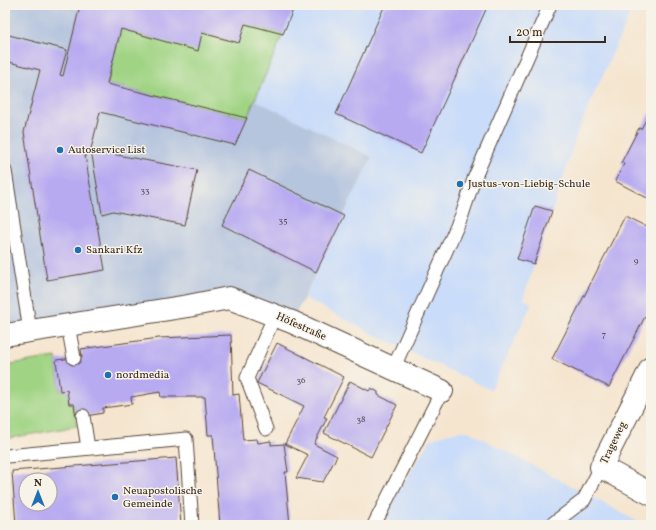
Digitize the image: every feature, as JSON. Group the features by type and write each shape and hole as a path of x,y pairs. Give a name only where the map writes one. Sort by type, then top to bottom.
{"street":[{"name":"Höfestraße","path":"5,335 188,306 229,298 275,315 442,391"},
{"name":"Trageweg","path":"651,368 601,467 651,494"}],"lane":[{"path":"393,369 462,215 474,179 550,5"},
{"path":"5,171 30,331"},
{"path":"266,429 247,378 275,315"},
{"path":"68,325 74,358"},
{"name":"Höfestraße","path":"374,525 442,391"},
{"path":"83,416 88,448"},
{"path":"7,456 186,439 192,525"},
{"path":"551,525 584,500 601,467"}],"shaded area":[{"path":"5,5 295,5 255,100 372,157 292,322 229,298 5,335"},
{"name":"Justus-von-Liebig-Schule","path":"295,5 634,5 580,126 523,299 532,303 491,390 381,338 304,298 372,157 255,100"},
{"path":"468,431 644,525 378,525 430,440 445,434"}],"green space":[{"path":"235,21 283,34 247,118 107,84 121,29 156,39 202,33 229,41"},
{"path":"56,357 60,391 67,390 69,404 74,404 77,426 5,439 5,365"}],"building":[{"path":"80,5 295,5 283,34 245,24 239,43 202,33 198,51 121,29 107,84 247,118 235,145 100,112 91,149 84,150 105,270 47,280 24,132 40,70 5,61 5,34 67,50 60,75 63,76"},
{"path":"385,5 488,5 421,153 336,114"},
{"path":"651,110 651,200 615,181 624,164 621,163 639,128 641,129"},
{"path":"91,150 197,170 185,225 113,211 102,214"},
{"path":"249,170 344,216 316,272 222,225"},
{"path":"535,206 552,211 534,264 517,259"},
{"path":"625,216 651,229 651,305 609,387 552,359"},
{"path":"231,335 233,395 239,394 243,440 257,439 258,443 271,441 271,445 284,444 288,472 285,472 290,525 220,525 213,435 208,435 205,397 161,397 160,392 131,397 132,404 103,408 103,413 76,418 74,404 69,404 67,390 60,391 56,360 82,357 81,349 159,338"},
{"path":"277,343 344,377 324,417 327,418 314,444 337,456 323,482 296,478 308,455 285,444 304,406 257,383"},
{"path":"350,381 369,391 371,388 378,392 378,395 397,405 371,457 324,433"},
{"name":"Neuapostolische Gemeinde","path":"176,458 181,525 16,525 12,471"}],"place":[{"name":"Autoservice List","path":"60,150"},
{"name":"Justus-von-Liebig-Schule","path":"460,184"},
{"name":"Sankari Kfz","path":"78,250"},
{"name":"nordmedia","path":"108,375"},
{"name":"Neuapostolische Gemeinde","path":"115,497"}]}
